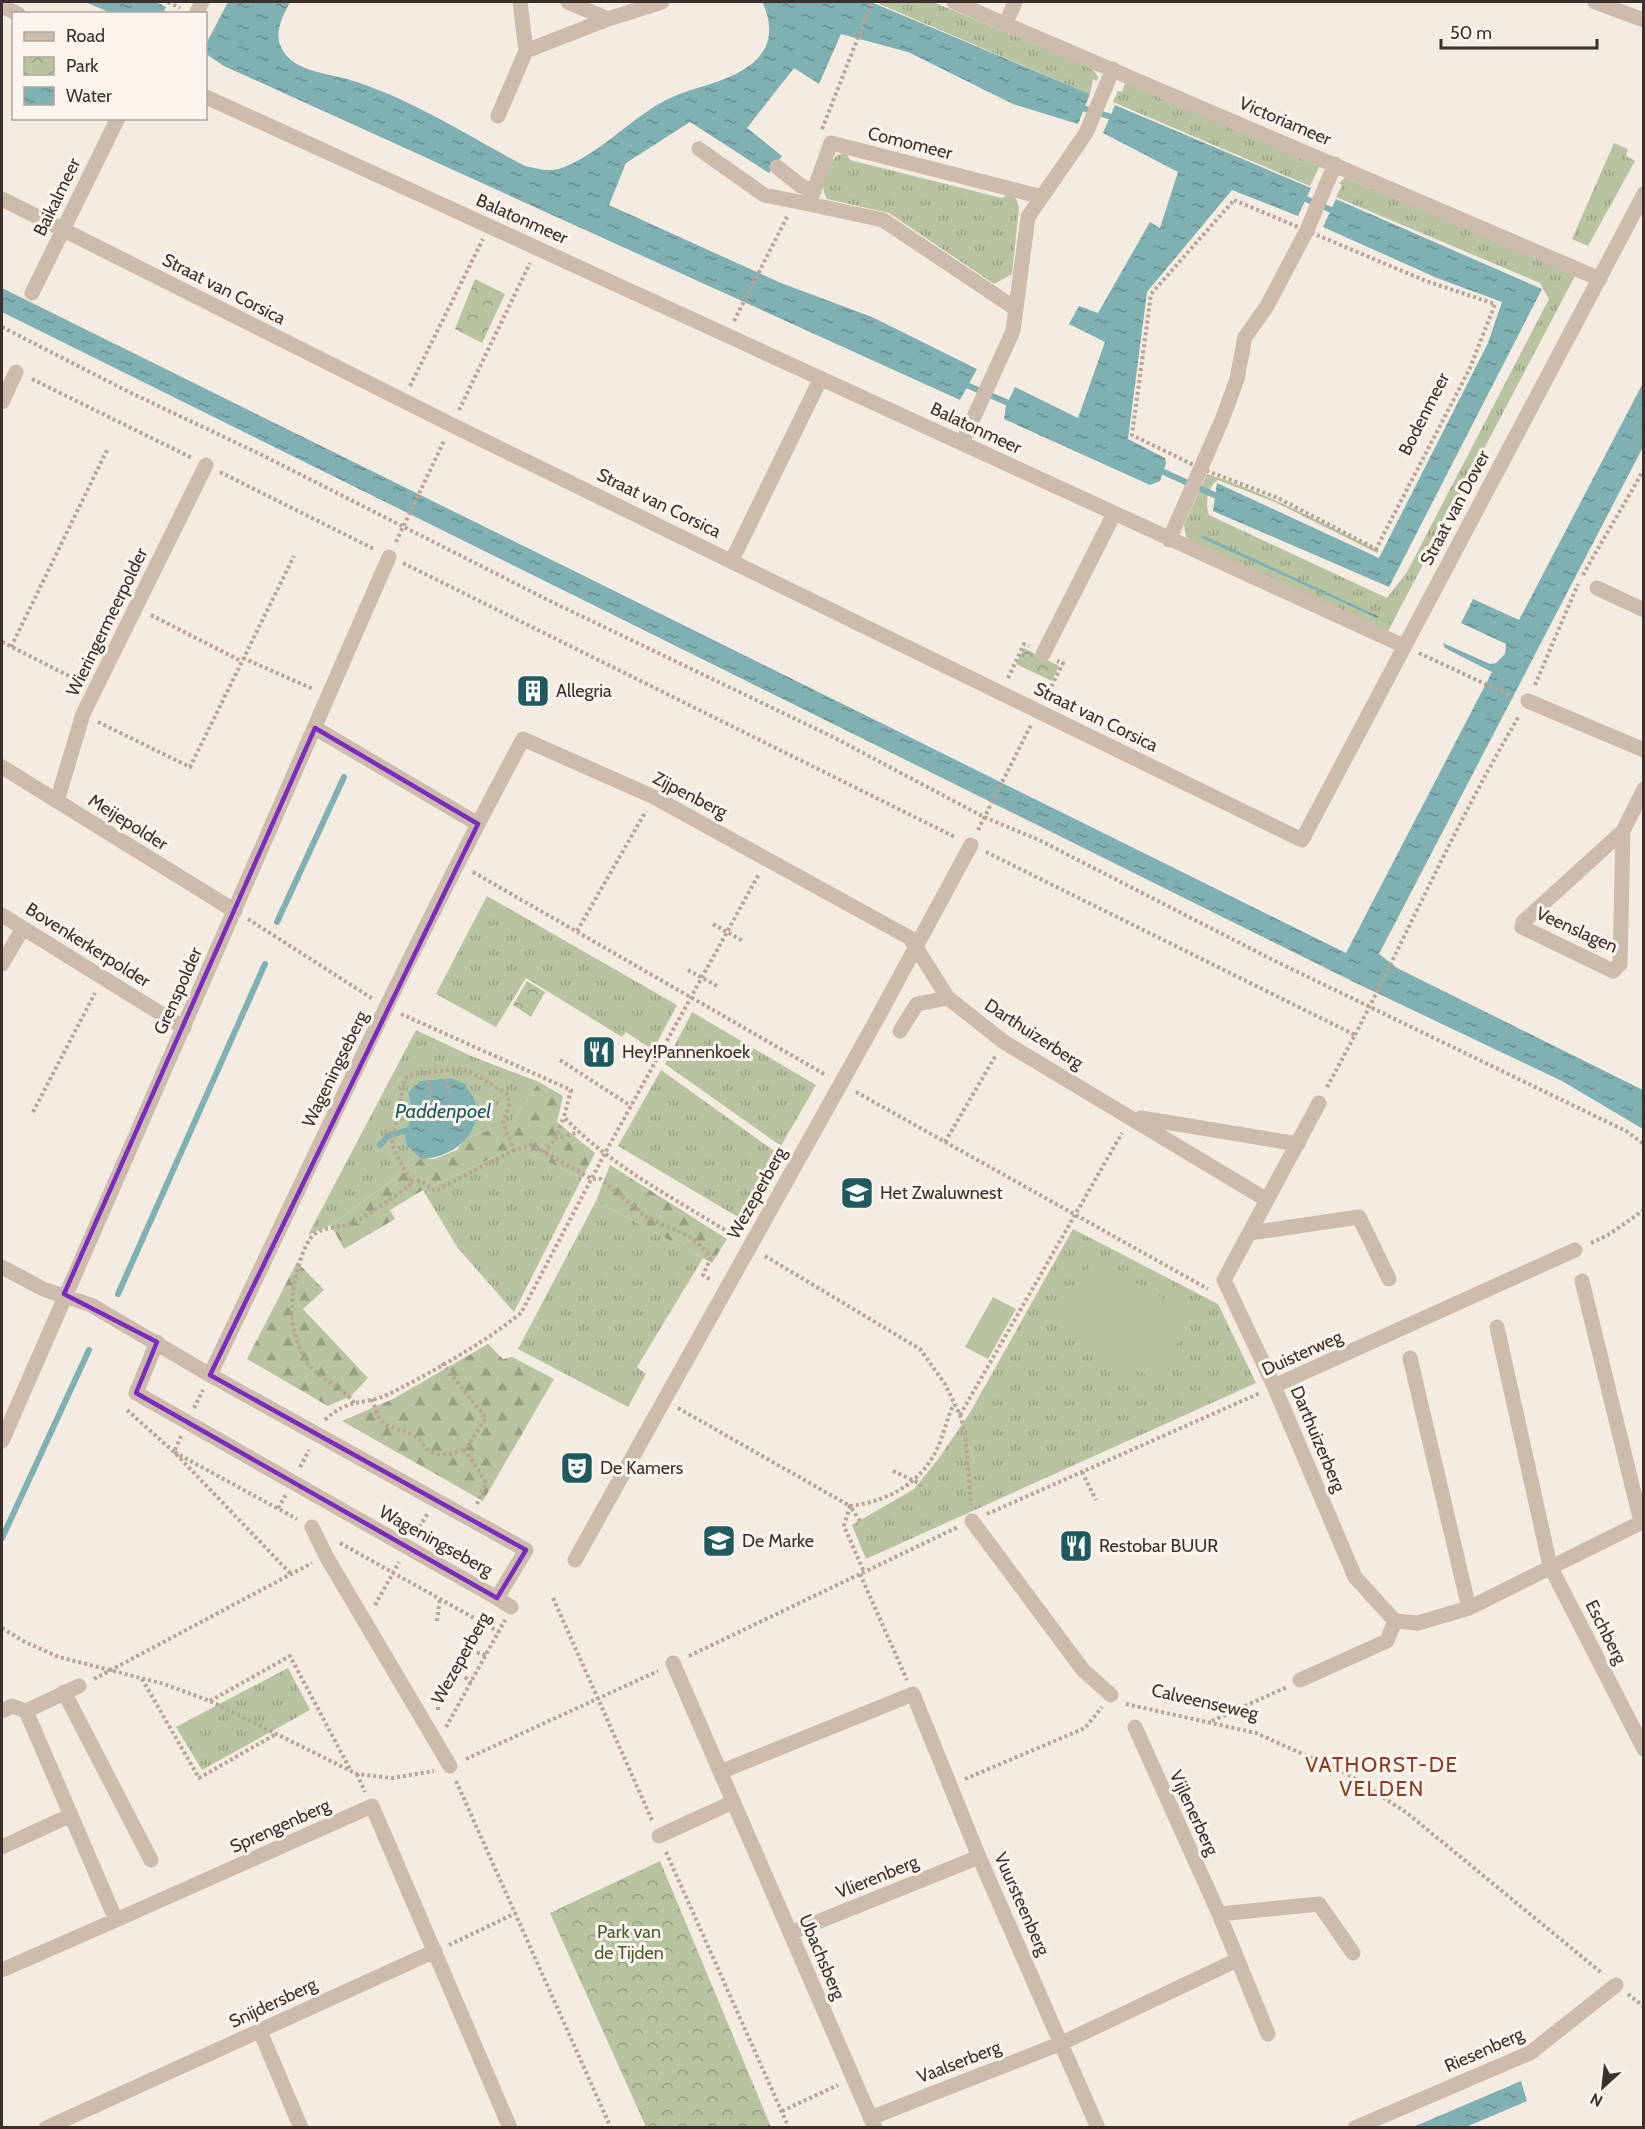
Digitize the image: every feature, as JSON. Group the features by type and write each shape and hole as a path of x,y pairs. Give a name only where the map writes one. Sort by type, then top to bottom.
{"street":[{"path":"498,116 526,51 520,2"},
{"path":"568,2 608,19"},
{"path":"526,51 608,19 662,2"},
{"name":"Victoriameer","path":"954,2 1600,279"},
{"path":"1006,23 1015,2"},
{"path":"1595,2 1644,20"},
{"path":"962,444 1013,331 1029,217 1086,133 1113,69"},
{"name":"Balatonmeer","path":"207,97 490,225 1169,540 1404,646"},
{"name":"Baikalmeer","path":"32,293 117,120"},
{"path":"806,198 831,143"},
{"name":"Comomeer","path":"831,143 1042,197"},
{"path":"699,149 764,195 806,198 883,220 1016,309"},
{"path":"1169,540 1201,472 1236,379 1245,337 1267,306 1308,226 1335,164"},
{"path":"777,167 801,186 806,198"},
{"name":"Straat van Dover","path":"1302,840 1644,194"},
{"name":"Straat van Corsica","path":"2,199 403,400 1302,840"},
{"path":"2,402 16,372"},
{"path":"732,560 821,378"},
{"name":"Wieringermeerpolder","path":"57,801 83,714 206,465"},
{"path":"1043,654 1114,514"},
{"name":"Grenspolder","path":"2,1441 64,1294 184,1028 389,557"},
{"path":"1597,588 1644,610"},
{"path":"1523,700 1644,750"},
{"path":"315,728 478,824"},
{"name":"Zijpenberg","path":"386,1007 457,863 523,739 654,797 910,938 915,946"},
{"name":"Meijepolder","path":"2,767 235,910"},
{"name":"Veenslagen","path":"1623,831 1620,964 1613,971 1522,927 1523,922 1623,831 1644,789"},
{"name":"Wezeperberg","path":"575,1560 878,1017 971,844"},
{"name":"Bovenkerkerpolder","path":"2,915 184,1028"},
{"path":"2,964 24,928"},
{"name":"Darthuizerberg","path":"915,946 948,998 1004,1042 1268,1200"},
{"path":"900,1031 916,1004 948,998"},
{"name":"Wageningseberg","path":"210,1375 386,1007"},
{"name":"Darthuizerberg","path":"1319,1103 1224,1280 1275,1386 1355,1577 1395,1621"},
{"name":"Darthuizerberg","path":"1131,1117 1298,1144"},
{"path":"1250,1233 1359,1217 1389,1279"},
{"name":"Duisterweg","path":"1275,1386 1575,1250"},
{"name":"Wageningseberg","path":"2,1267 43,1289 64,1294 90,1305 210,1375 526,1550 497,1598 136,1393"},
{"path":"1300,1680 1387,1641 1395,1621 1418,1623 1469,1608 1642,1522 1582,1281"},
{"path":"1497,1327 1550,1566"},
{"path":"136,1393 157,1342"},
{"path":"1410,1358 1469,1608"},
{"path":"972,1521 1083,1670 1111,1695"},
{"path":"312,1527 326,1556 450,1766"},
{"name":"Eschberg","path":"1550,1566 1644,1749"},
{"name":"Wezeperberg","path":"497,1598 511,1607"},
{"name":"Ubachsberg","path":"673,1663 873,2123"},
{"path":"2,1711 12,1706 26,1711 79,1686"},
{"path":"64,1692 151,1860"},
{"path":"720,1772 913,1694"},
{"name":"Vuursteenberg","path":"913,1694 979,1857 1098,2127"},
{"path":"2,1970 116,1920 26,1711"},
{"name":"Vijlenerberg","path":"1135,1726 1219,1914 1268,2034"},
{"path":"659,1836 733,1802"},
{"name":"Sprengenberg","path":"116,1920 372,1806 510,2127"},
{"path":"2,1847 71,1815"},
{"name":"Vlierenberg","path":"790,1933 979,1857"},
{"path":"1219,1914 1319,1904 1353,1953"},
{"name":"Snijdersberg","path":"46,2127 435,1951"},
{"path":"1062,2043 1237,1960"},
{"name":"Riesenberg","path":"1355,2127 1530,2053 1616,1985"},
{"path":"260,2031 301,2127"},
{"name":"Vaalserberg","path":"873,2123 1062,2043"}],"path":[{"path":"168,2 184,12"},
{"path":"831,143 818,139 872,2"},
{"path":"733,323 764,265 806,198"},
{"name":"Bodenmeer","path":"1234,200 1308,226 1426,281 1495,304 1470,368 1376,549 1278,498 1201,472 1132,435 1151,294 1234,200"},
{"path":"403,400 490,225"},
{"path":"403,526 538,247"},
{"path":"2,327 622,636 833,737 984,817 1039,840 1369,1006 1626,1131 1644,1144"},
{"path":"11,647 108,448"},
{"path":"83,714 190,767 294,556"},
{"path":"389,557 1355,1035"},
{"path":"136,607 242,659 328,696"},
{"path":"2,642 95,689"},
{"path":"984,817 1063,663 1024,644 1001,692"},
{"path":"1319,1103 1523,700 1404,646"},
{"path":"577,931 654,797"},
{"path":"278,1508 325,1420 338,1407 387,1395 498,1332 521,1313 691,995 768,858"},
{"path":"457,863 1218,1295"},
{"path":"235,910 386,1007 482,1053 524,1067 571,1090 555,1139 544,1153"},
{"path":"713,924 743,941"},
{"path":"688,970 717,986"},
{"path":"33,1112 103,978"},
{"path":"945,1142 1004,1042"},
{"path":"560,1060 631,1106"},
{"path":"354,1403 347,1392 313,1371 297,1341 292,1306 301,1255 316,1233 347,1225 410,1186 411,1181 397,1156 393,1138 405,1079 409,1075 456,1069 469,1071 507,1094 510,1103 502,1122 514,1150"},
{"path":"446,1079 450,1096"},
{"path":"428,1080 432,1102"},
{"path":"564,1117 605,1154 750,1246 920,1349 945,1384 960,1415 965,1432 972,1521"},
{"path":"960,1415 1131,1117"},
{"path":"555,1139 579,1132"},
{"path":"411,1181 422,1181 435,1191 514,1150 531,1145 592,1179 602,1179 646,1217 698,1243 707,1252 710,1260 702,1275 726,1288"},
{"path":"1575,1250 1608,1234 1644,1210"},
{"path":"372,1399 379,1420 384,1425 418,1437 428,1450 439,1455 465,1450 486,1418 442,1364"},
{"name":"Duisterweg","path":"2,1628 44,1651 142,1678 210,1701 351,1772 368,1777 393,1778 423,1774 450,1766 598,1699 972,1521 1275,1386"},
{"path":"136,1393 120,1403 174,1452 290,1573"},
{"path":"664,1400 850,1506 860,1521"},
{"path":"850,1506 874,1503 903,1489 925,1470 936,1450 954,1403"},
{"path":"465,1450 486,1482 476,1505"},
{"path":"893,1471 919,1483 923,1489"},
{"path":"1082,1472 1096,1500"},
{"path":"850,1506 843,1526 913,1694"},
{"path":"111,1671 290,1573 326,1556"},
{"path":"436,1621 440,1598"},
{"path":"553,1598 789,2127"},
{"name":"Wezeperberg","path":"437,1743 511,1607"},
{"path":"471,1651 486,1655"},
{"path":"210,1701 290,1656 351,1772"},
{"path":"465,1677 471,1683"},
{"path":"142,1678 200,1778 276,1734"},
{"path":"1211,1721 1300,1680"},
{"path":"951,1785 1085,1728 1111,1695"},
{"name":"Calveenseweg","path":"1111,1695 1132,1706 1211,1721 1256,1733 1336,1768 1381,1794 1484,1875 1644,2007"},
{"path":"450,1766 611,2127"},
{"path":"435,1951 516,1913"},
{"path":"782,2111 853,2078"}],"highlighted area":[{"path":"315,728 478,824 210,1375 526,1550 497,1598 136,1393 157,1342 64,1294"}],"green space":[{"path":"880,2 933,2 1092,68 1098,77 1097,81 1093,79 1090,94 879,4"},
{"path":"1125,83 1320,165 1310,186 1113,102 1118,91 1122,92"},
{"path":"1614,143 1628,149 1626,156 1635,161 1588,246 1572,239"},
{"path":"846,153 850,160 1002,198 1010,193 1017,200 1019,208 1012,274 994,284 889,213 827,199 823,182 827,171 837,155"},
{"path":"1345,178 1576,274 1388,631 1194,544 1186,537 1184,525 1207,474 1294,509 1379,551 1377,553 1277,503 1218,480 1211,487 1207,505 1209,515 1387,598 1407,572 1549,299 1540,283 1336,197 1342,185 1339,183"},
{"path":"475,279 505,294 482,343 455,329"},
{"path":"1024,648 1059,666 1052,681 1016,664"},
{"path":"487,896 677,1005 653,1050 626,1032 622,1037 526,978 496,1027 436,994"},
{"path":"527,981 545,992 531,1017 513,1005"},
{"path":"692,1012 816,1085 781,1146 665,1064"},
{"path":"416,1030 471,1056 539,1082 511,1122 465,1139 473,1126 451,1078 420,1081 408,1092 413,1117 407,1146 421,1159 331,1225 308,1235"},
{"path":"661,1070 777,1153 738,1217 618,1146"},
{"path":"539,1082 563,1096 557,1122 595,1153 582,1178 516,1147 423,1190 390,1210 395,1219 344,1249 331,1225 421,1159 434,1159 457,1150 465,1139 511,1122"},
{"path":"516,1147 582,1178 514,1312 457,1247 423,1190"},
{"path":"610,1165 727,1239 712,1263 596,1201"},
{"path":"596,1201 703,1258 637,1367 646,1374 628,1407 518,1349"},
{"path":"1073,1229 1218,1304 1256,1383 866,1559 852,1525 914,1489 939,1458 971,1411"},
{"path":"1093,1259 1193,1315 1157,1381 1056,1324"},
{"path":"297,1262 324,1290 303,1309 368,1378 351,1396 328,1406 247,1359"},
{"path":"993,1297 1016,1309 988,1359 965,1347"},
{"path":"488,1344 503,1359 512,1357 554,1379 483,1501 342,1421 393,1399"},
{"path":"288,1668 310,1710 202,1770 176,1727"},
{"name":"Park van de Tijden","path":"660,1861 771,2127 646,2127 550,1913"}],"water":[{"path":"85,2 156,2 166,7 164,12 109,12"},
{"path":"228,2 290,2 280,25 278,37 282,49 294,62 302,67 347,79 393,96 525,166 542,170 553,170 569,165 594,151 664,101 730,77 753,63 762,53 768,41 767,14 762,2 871,2 1090,94 1078,124 1013,104 908,52 841,34 819,84 794,68 747,128 782,156 769,173 690,122 626,163 609,205 781,283 872,317 977,369 960,400 224,66 207,55 207,42"},
{"path":"1115,105 1311,188 1298,216 1232,190 1147,292 1128,439 1165,458 1166,463 1160,481 1150,485 1004,419 1006,406 1015,387 1078,418 1105,342 1069,324 1079,306 1098,313 1150,222 1160,228 1178,172 1103,133"},
{"path":"1336,199 1542,289 1389,587 1213,511 1217,483 1379,558 1488,343 1502,302 1437,278 1323,227"},
{"path":"2,288 1346,953 1492,672 1445,648 1443,643 1490,664 1496,663 1505,654 1506,644 1461,623 1473,599 1519,620 1643,383 1643,447 1379,954 1397,968 1643,1090 1643,1129 1562,1081 1360,985 2,312"},
{"path":"1205,536 1378,616 1377,618 1199,537"},
{"name":"Paddenpoel","path":"451,1078 465,1084 474,1100 476,1117 473,1127 468,1137 452,1151 421,1159 407,1146 404,1131 413,1117 408,1092 420,1081"},
{"path":"1521,2081 1527,2101 1466,2127 1413,2127"}],"waterway":[{"path":"1076,106 1115,118"},
{"path":"1299,196 1336,212"},
{"path":"962,383 1013,405"},
{"path":"1157,469 1221,498"},
{"path":"277,922 344,777"},
{"path":"118,1294 265,964"},
{"path":"380,1145 388,1136 404,1131"},
{"path":"2,1538 89,1350"}],"place":[{"name":"Allegria","path":"533,691"},
{"name":"Hey!Pannenkoek","path":"599,1052"},
{"name":"Het Zwaluwnest","path":"857,1193"},
{"name":"De Kamers","path":"577,1468"},
{"name":"De Marke","path":"719,1541"},
{"name":"Restobar BUUR","path":"1076,1546"}],"district":[{"name":"VATHORST-DE VELDEN","path":"1382,1776"}]}
